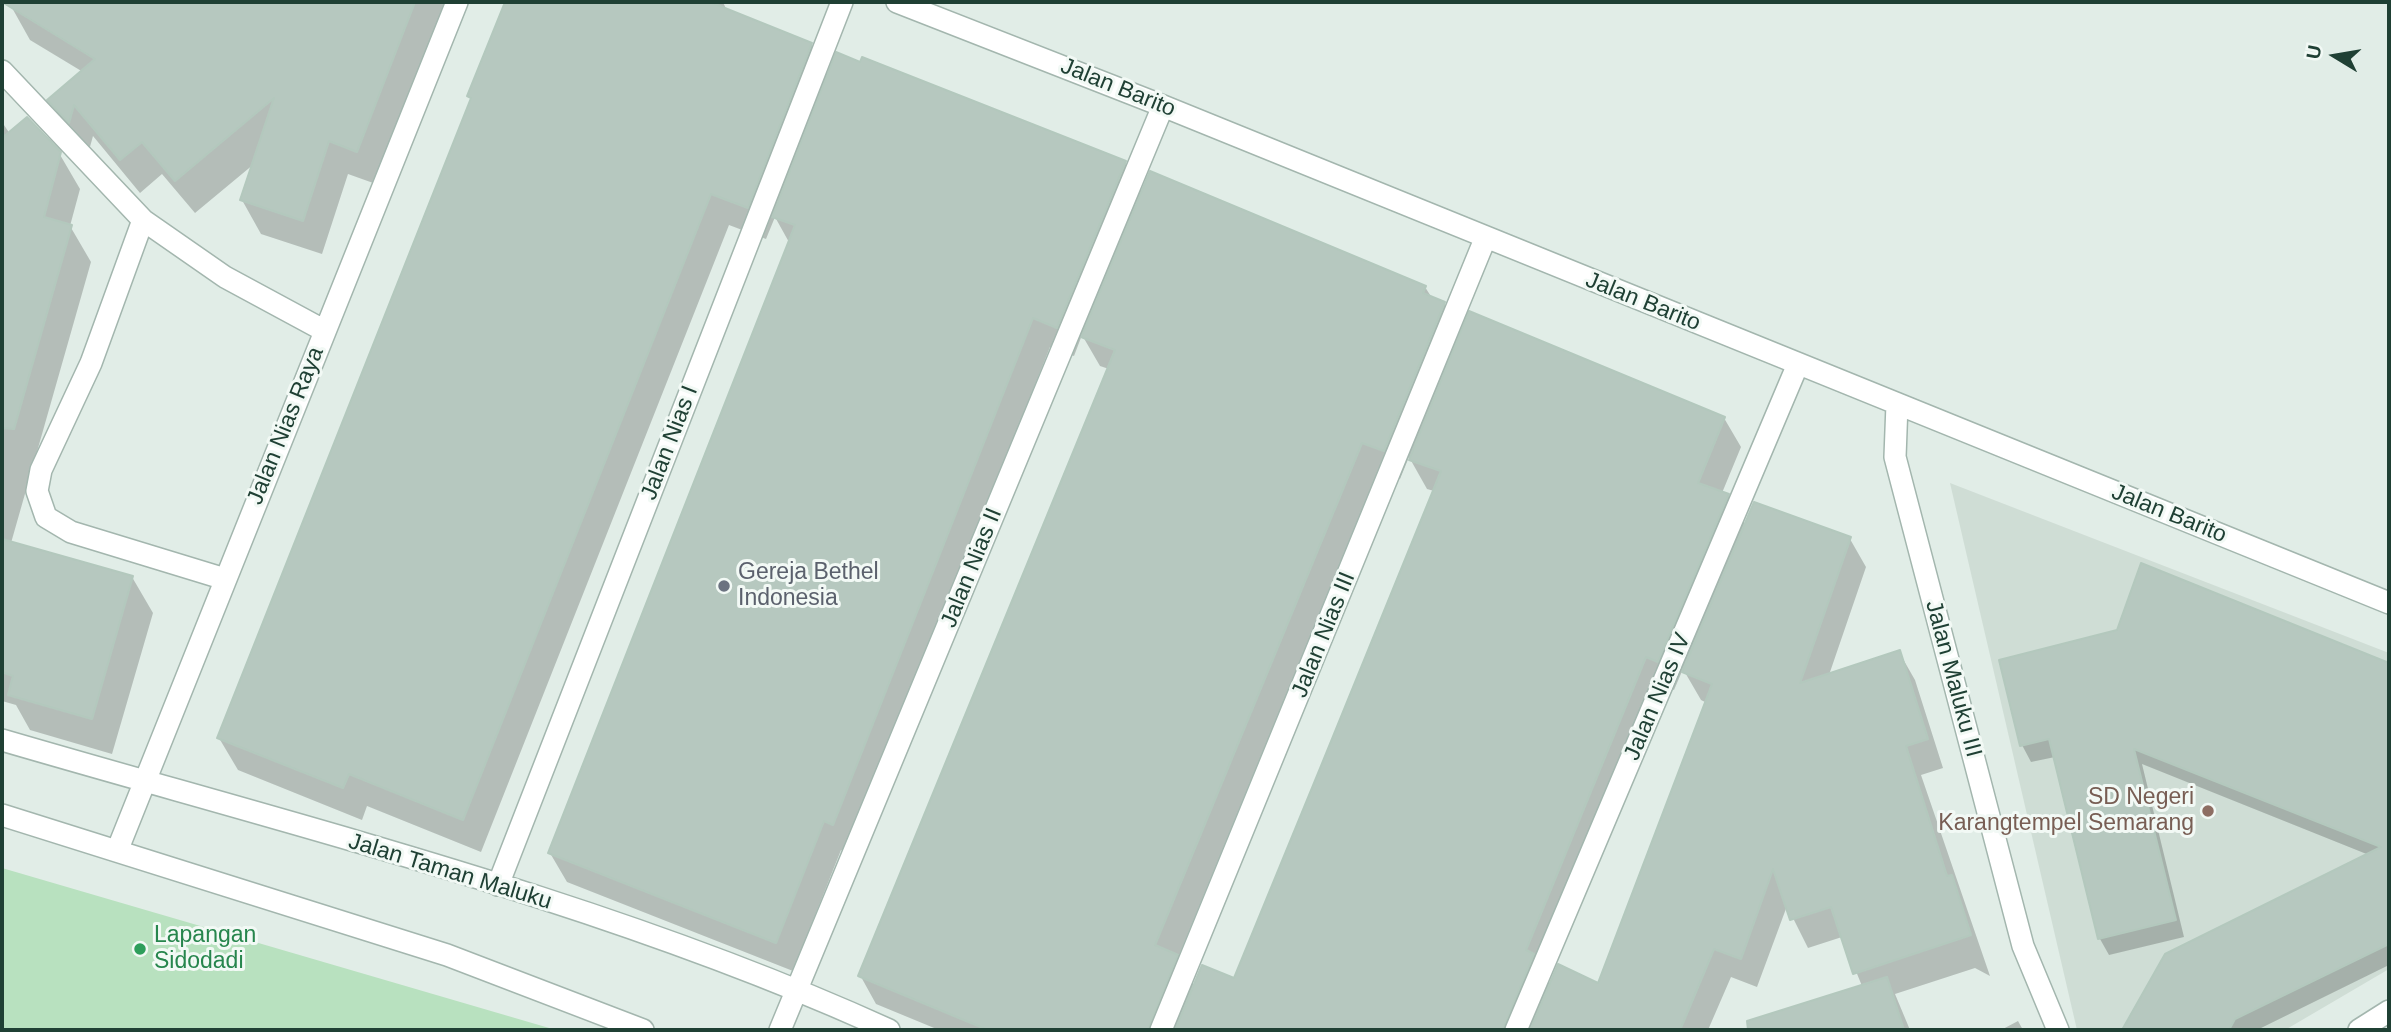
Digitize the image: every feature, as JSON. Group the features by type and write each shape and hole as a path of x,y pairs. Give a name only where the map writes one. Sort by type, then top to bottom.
{"street":[{"name":"Jalan Nias Raya","path":"117,851 457,2"},
{"name":"Jalan Nias I","path":"498,885 842,2"},
{"name":"Jalan Barito","path":"897,2 1163,106 1485,239 2389,603"},
{"path":"2,71 144,220 225,276 325,331"},
{"name":"Jalan Nias II","path":"780,1030 1163,106"},
{"path":"144,220 91,363 41,470 37,491 46,517 71,532 225,579"},
{"name":"Jalan Nias III","path":"1161,1030 1485,239"},
{"name":"Jalan Nias IV","path":"1516,1030 1798,364"},
{"name":"Jalan Maluku III","path":"1897,404 1895,457 2024,946 2058,1030"},
{"name":"Jalan Taman Maluku","path":"2,740 498,885 797,989 888,1030"},
{"path":"2,815 447,955 643,1030"},
{"path":"2359,1030 2389,1011"}],"shaded area":[{"name":"SD Negeri Karangtempel Semarang","path":"1950,483 2389,653 2389,969 2285,1030 2077,1030"}],"green space":[{"name":"Lapangan Sidodadi","path":"2,868 556,1030 2,1030"}],"building":[{"path":"2,2 415,2 357,152 329,141 303,221 240,200 274,98 175,181 142,142 120,160 74,105 69,123 47,100 95,59"},
{"path":"505,2 710,2 812,43 748,208 711,194 463,820 349,774 343,788 217,738 471,98 467,96"},
{"path":"836,52 860,62 862,57 1126,161 1057,328 1033,318 833,825 824,821 776,943 548,853 795,225 772,217"},
{"path":"27,117 61,152 44,217 72,225 14,429 2,428 2,138"},
{"path":"1150,171 1426,286 1423,293 1445,302 1384,451 1362,443 1155,945 1178,955 1148,1030 988,1030 858,976 1115,350 1081,337"},
{"path":"1469,311 1725,417 1698,483 1729,494 1658,662 1646,657 1526,950 1534,954 1503,1030 1175,1030 1202,965 1234,978 1321,766 1441,471 1409,460"},
{"path":"1754,502 1851,537 1800,683 1900,650 1928,739 1906,746 1947,876 1952,875 1971,935 1853,974 1831,907 1790,920 1773,869 1741,959 1714,949 1680,1030 1530,1030 1558,964 1598,983 1712,684 1682,672"},
{"path":"2,539 133,576 92,719 8,695 13,676 2,672"},
{"name":"SD Negeri Karangtempel Semarang","path":"2141,563 2389,663 2389,944 2235,1019 2229,1030 2122,1030 2165,954 2381,847 2134,749 2176,920 2098,939 2049,739 2020,746 1999,660 2117,630"},
{"path":"1887,977 1904,1030 1748,1030 1747,1021"}],"place":[{"name":"Gereja Bethel Indonesia","path":"724,586"},
{"name":"SD Negeri Karangtempel Semarang","path":"2208,811"},
{"name":"Lapangan Sidodadi","path":"140,949"}]}
